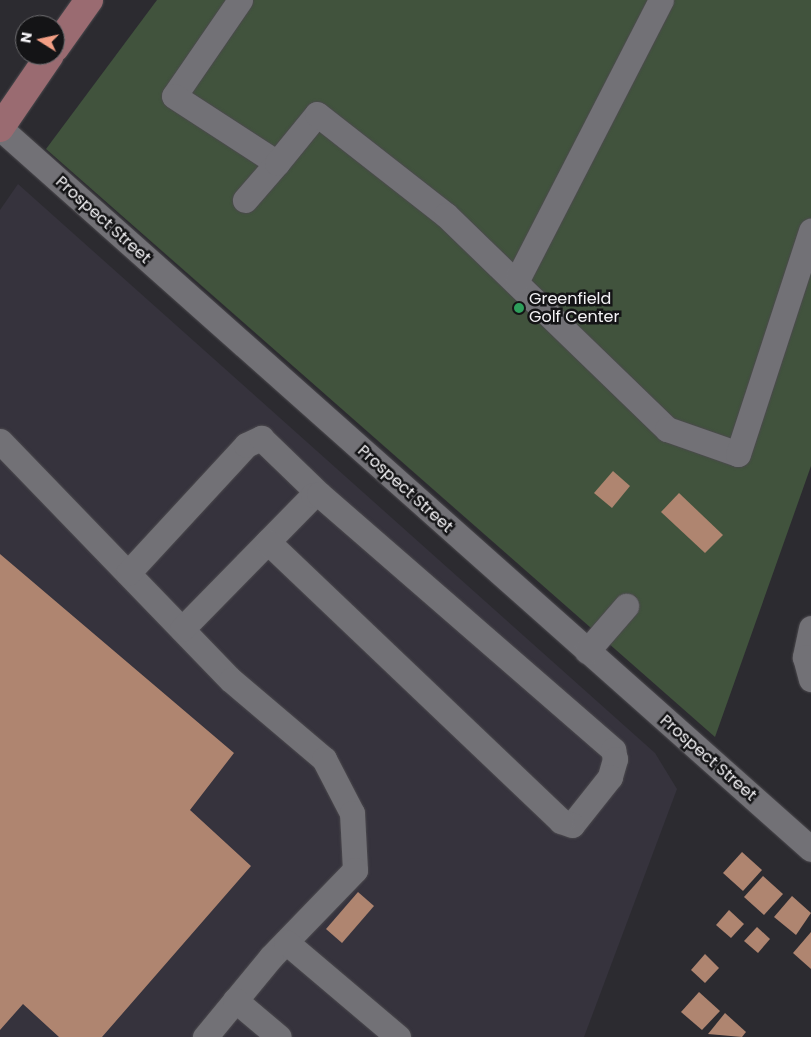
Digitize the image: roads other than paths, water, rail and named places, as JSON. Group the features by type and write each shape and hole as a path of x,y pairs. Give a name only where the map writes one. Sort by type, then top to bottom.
{"main road":[{"path":"65,34 89,0"},
{"path":"0,128 43,65"}],"street":[{"path":"240,0 174,96 277,164"},
{"path":"517,280 661,0"},
{"path":"245,200 317,114 446,215 517,280 667,429 738,454 811,231"},
{"name":"Prospect Street","path":"0,128 811,849"},
{"path":"128,573 246,445 261,438 319,494 612,750 615,759 610,777 572,825 561,821 268,542"},
{"path":"0,440 231,680 324,759 352,813 355,870 286,942 205,1037"},
{"path":"182,629 268,542 319,494"},
{"path":"587,651 626,606"},
{"path":"811,628 805,658 811,679"},
{"path":"286,942 398,1037"},
{"path":"236,1000 279,1037"}],"place":[{"name":"Greenfield Golf Center","path":"519,308"}]}
